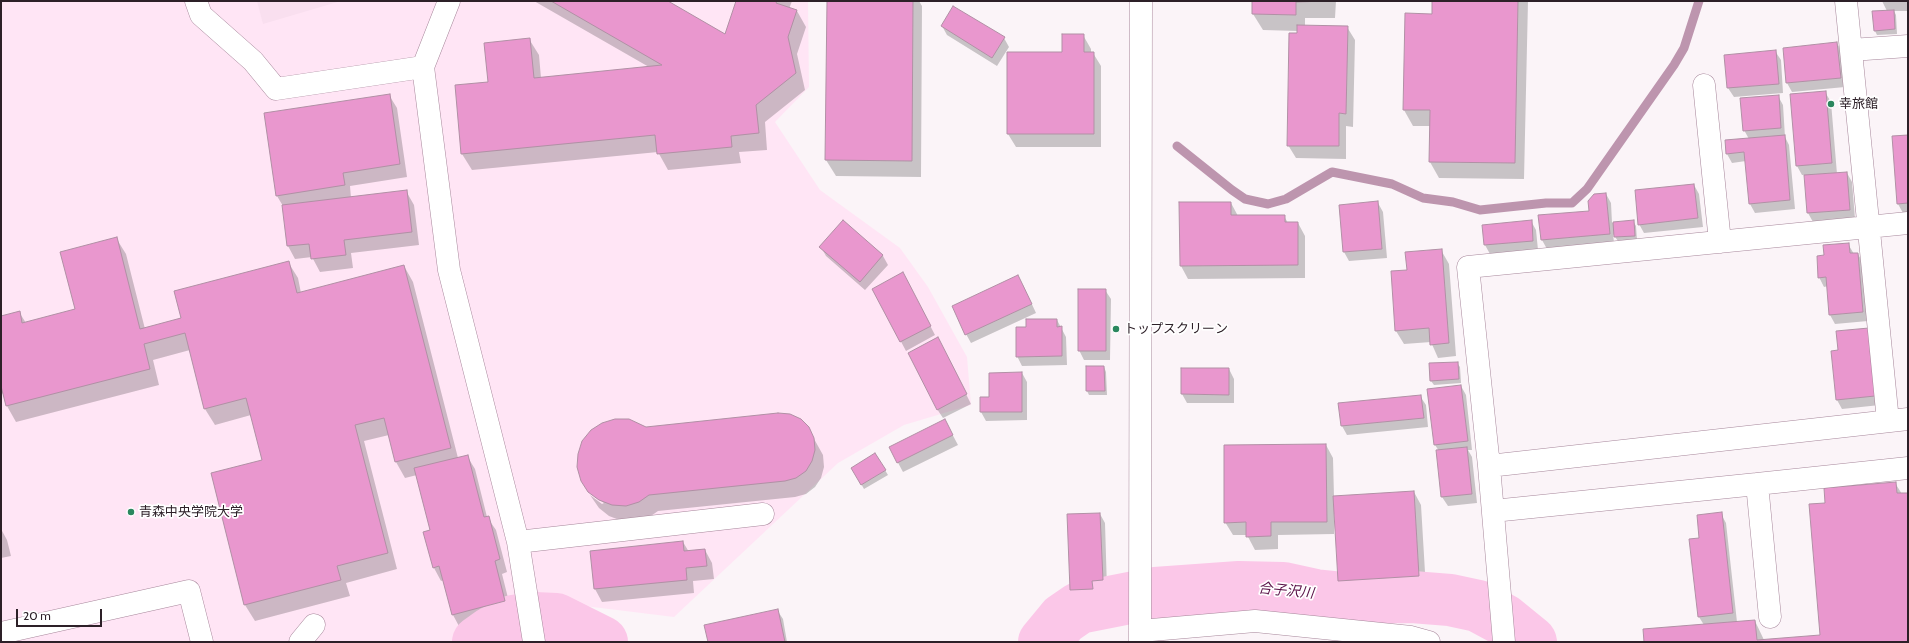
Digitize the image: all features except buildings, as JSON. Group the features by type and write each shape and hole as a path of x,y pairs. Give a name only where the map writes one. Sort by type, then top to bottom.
{"street":[{"path":"196,1 201,15 253,61 276,89 423,67"},
{"path":"449,1 423,67 448,270 518,542 533,637"},
{"path":"1141,1 1140,631 1255,621 1345,636 1417,640"},
{"path":"1489,466 1898,420 1870,227 1846,1"},
{"path":"1851,50 1908,46"},
{"path":"1704,85 1720,242"},
{"path":"1504,640 1489,466 1468,267 1908,223"},
{"path":"1493,511 1908,468"},
{"path":"1756,484 1770,617"},
{"path":"518,542 763,514"},
{"path":"1,633 189,591 202,642"},
{"path":"300,642 314,625"}],"shaded area":[{"path":"1,1 808,1 809,87 775,122 820,190 900,248 928,287 967,357 971,405 904,425 838,463 674,617 552,602 453,642 1,642"},
{"path":"257,1 341,1 263,24"}],"waterway":[{"path":"1177,146 1245,199 1268,204 1286,199 1332,172 1392,184 1423,198 1453,202 1480,210 1546,203 1572,203 1587,189 1674,65 1684,48 1699,1"},
{"name":"合子沢川","path":"1044,642 1063,619 1079,608 1155,593 1239,587 1283,588 1315,595 1344,598 1412,597 1450,600 1478,606 1504,620 1531,642"},
{"name":"合子沢川","path":"478,642 492,632 513,621 534,618 556,619 602,642"}],"place":[{"name":"幸旅館","path":"1831,104"},
{"name":"トップスクリーン","path":"1116,329"},
{"name":"青森中央学院大学","path":"131,512"}]}
